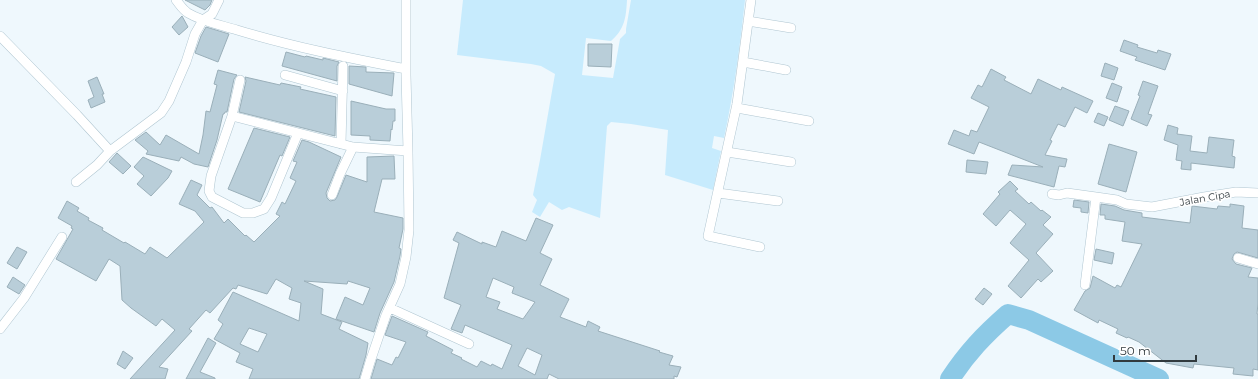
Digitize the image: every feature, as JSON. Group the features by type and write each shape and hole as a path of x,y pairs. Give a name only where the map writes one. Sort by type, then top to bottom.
{"street":[{"path":"176,0 188,13 203,20 290,46 406,69"},
{"path":"76,182 97,165 110,151 161,113 169,101 186,62 195,34 203,20 212,14 219,0"},
{"path":"365,379 400,284 406,257 409,230 406,0"},
{"path":"751,0 736,108 708,236 760,247"},
{"path":"748,21 792,28"},
{"path":"0,36 78,115 110,151"},
{"path":"743,62 786,70"},
{"path":"341,144 343,66"},
{"path":"285,75 342,91"},
{"path":"240,80 232,116 211,176 209,191 212,197 243,213 253,213 264,209 271,198 298,133"},
{"path":"736,108 809,121"},
{"path":"232,116 353,147 408,151"},
{"path":"332,195 353,147"},
{"path":"727,152 791,162"},
{"name":"Jalan Cipa","path":"1096,197 1152,208 1236,192 1258,192"},
{"path":"718,193 778,201"},
{"path":"1052,194 1059,195 1067,193 1096,197 1085,285"},
{"path":"0,329 24,298 62,237"},
{"path":"1238,258 1258,264"},
{"path":"390,308 469,344"}],"shaded area":[{"path":"463,0 627,0 624,22 619,32 611,41 586,38 582,75 613,78 620,39 626,33 631,0 745,0 731,104 724,138 714,136 712,148 721,151 713,190 665,175 668,130 611,122 607,126 600,218 569,207 562,210 549,202 540,217 532,212 537,200 533,195 555,74 541,66 531,64 457,55"}],"building":[{"path":"185,0 212,0 210,5 205,10"},
{"path":"182,16 188,27 179,35 172,27"},
{"path":"206,27 229,34 218,62 195,53"},
{"path":"1124,40 1138,45 1137,47 1157,53 1158,50 1171,54 1165,70 1135,60 1137,57 1120,51"},
{"path":"588,44 612,44 611,67 588,66"},
{"path":"286,52 305,57 323,60 323,58 339,62 337,66 337,81 282,66"},
{"path":"1105,63 1118,68 1114,80 1101,76"},
{"path":"349,66 366,67 366,72 394,73 392,96 349,84"},
{"path":"991,69 1006,77 1004,80 1031,94 1038,79 1061,90 1062,87 1093,101 1087,113 1075,107 1065,127 1058,124 1050,140 1052,141 1045,155 1067,159 1065,167 1059,166 1054,187 1008,175 1012,165 1043,167 979,142 974,154 948,144 954,130 969,136 971,130 977,132 989,107 971,98 978,85 982,87"},
{"path":"218,70 237,75 234,79 227,112 223,114 217,140 208,167 194,164 181,157 179,161 146,154 148,151 135,140 146,132 160,145 166,135 199,154 206,111 210,112 217,85 214,84"},
{"path":"97,77 104,94 102,94 105,102 91,108 88,100 94,97 88,81"},
{"path":"245,77 280,85 281,83 301,87 300,89 336,97 335,136 239,112 246,81"},
{"path":"1143,81 1158,86 1148,114 1152,115 1147,126 1131,119 1140,96 1138,95"},
{"path":"1112,83 1122,87 1117,102 1106,98"},
{"path":"351,101 386,109 395,109 395,121 393,121 392,130 391,129 390,141 370,140 370,136 351,135"},
{"path":"1115,106 1129,111 1123,126 1109,120"},
{"path":"1098,113 1108,117 1104,126 1094,122"},
{"path":"1168,125 1178,128 1177,134 1192,136 1190,151 1207,153 1209,137 1234,140 1232,156 1235,157 1234,168 1191,163 1191,170 1181,169 1182,161 1176,160 1178,145 1164,140"},
{"path":"254,128 290,137 282,156 280,155 260,202 228,189"},
{"path":"302,140 341,157 326,193 327,198 330,201 335,200 337,197 346,175 367,182 367,157 394,156 395,179 382,179 374,212 403,218 403,229 399,248 401,249 394,282 380,313 374,332 336,319 345,297 363,305 370,288 348,281 347,284 304,281 323,289 321,314 342,322 339,329 368,343 359,379 249,379 253,369 236,362 240,353 214,339 223,324 218,320 233,292 299,321 301,303 289,299 292,288 276,279 267,294 238,285 236,289 233,288 210,313 206,310 189,329 192,331 159,367 168,369 165,379 130,379 175,330 162,319 156,326 122,300 120,266 109,259 96,281 56,259 73,229 71,228 72,226 58,218 67,201 79,208 77,211 89,218 88,220 103,228 102,230 124,243 125,242 145,254 150,247 167,258 204,222 195,211 179,204 191,180 202,185 197,195 210,208 212,207 224,223 228,219 245,236 246,235 254,242 280,216 276,214 282,202 285,204 296,181 290,178 297,162 293,161","holes":["249,328 267,334 258,352 240,344"]},
{"path":"1109,144 1137,152 1126,192 1098,184"},
{"path":"117,153 131,166 123,174 109,162"},
{"path":"143,157 172,171 168,178 151,196 137,184 144,176 134,167"},
{"path":"967,160 988,162 986,174 966,172"},
{"path":"1010,181 1018,189 1015,191 1029,204 1031,202 1051,217 1043,225 1053,234 1036,253 1053,271 1041,282 1038,279 1021,298 1008,286 1029,260 1010,243 1026,224 1010,210 996,226 983,214 1000,194 998,192"},
{"path":"1074,200 1089,202 1088,213 1081,212 1081,208 1073,207"},
{"path":"1101,204 1142,213 1142,217 1190,223 1192,206 1217,209 1218,206 1230,207 1230,204 1244,206 1242,228 1258,230 1258,258 1237,252 1234,254 1232,259 1236,264 1252,268 1248,277 1258,278 1258,370 1253,369 1253,376 1233,374 1234,368 1194,364 1193,368 1166,363 1139,342 1116,333 1118,329 1099,320 1098,323 1074,310 1085,291 1090,288 1093,276 1115,288 1117,285 1121,287 1142,244 1122,241 1125,222 1105,219 1105,215 1100,215"},
{"path":"536,218 553,225 540,253 552,259 540,285 569,299 560,317 586,327 588,321 600,327 598,331 673,356 669,365 681,367 677,377 674,376 674,379 559,379 549,374 547,379 371,379 377,359 392,365 396,357 398,358 406,342 385,335 392,316 428,332 426,336 453,350 451,353 477,367 481,361 502,369 512,345 465,325 462,333 451,329 461,305 444,298 459,243 453,240 457,232 482,244 482,242 496,247 502,231 526,241","holes":["493,278 514,287 512,293 535,302 523,319 497,309 500,302 486,297","527,348 542,355 535,375 518,366"]},
{"path":"17,247 27,252 17,269 7,263"},
{"path":"1096,249 1114,253 1112,264 1094,260"},
{"path":"13,277 25,285 19,294 7,287"},
{"path":"984,288 992,294 983,305 975,299"},
{"path":"208,338 216,343 200,372 215,379 186,379"},
{"path":"123,351 133,358 125,369 117,364"}],"waterway":[{"path":"950,379 976,345 1008,314 1029,320 1159,379"}]}
